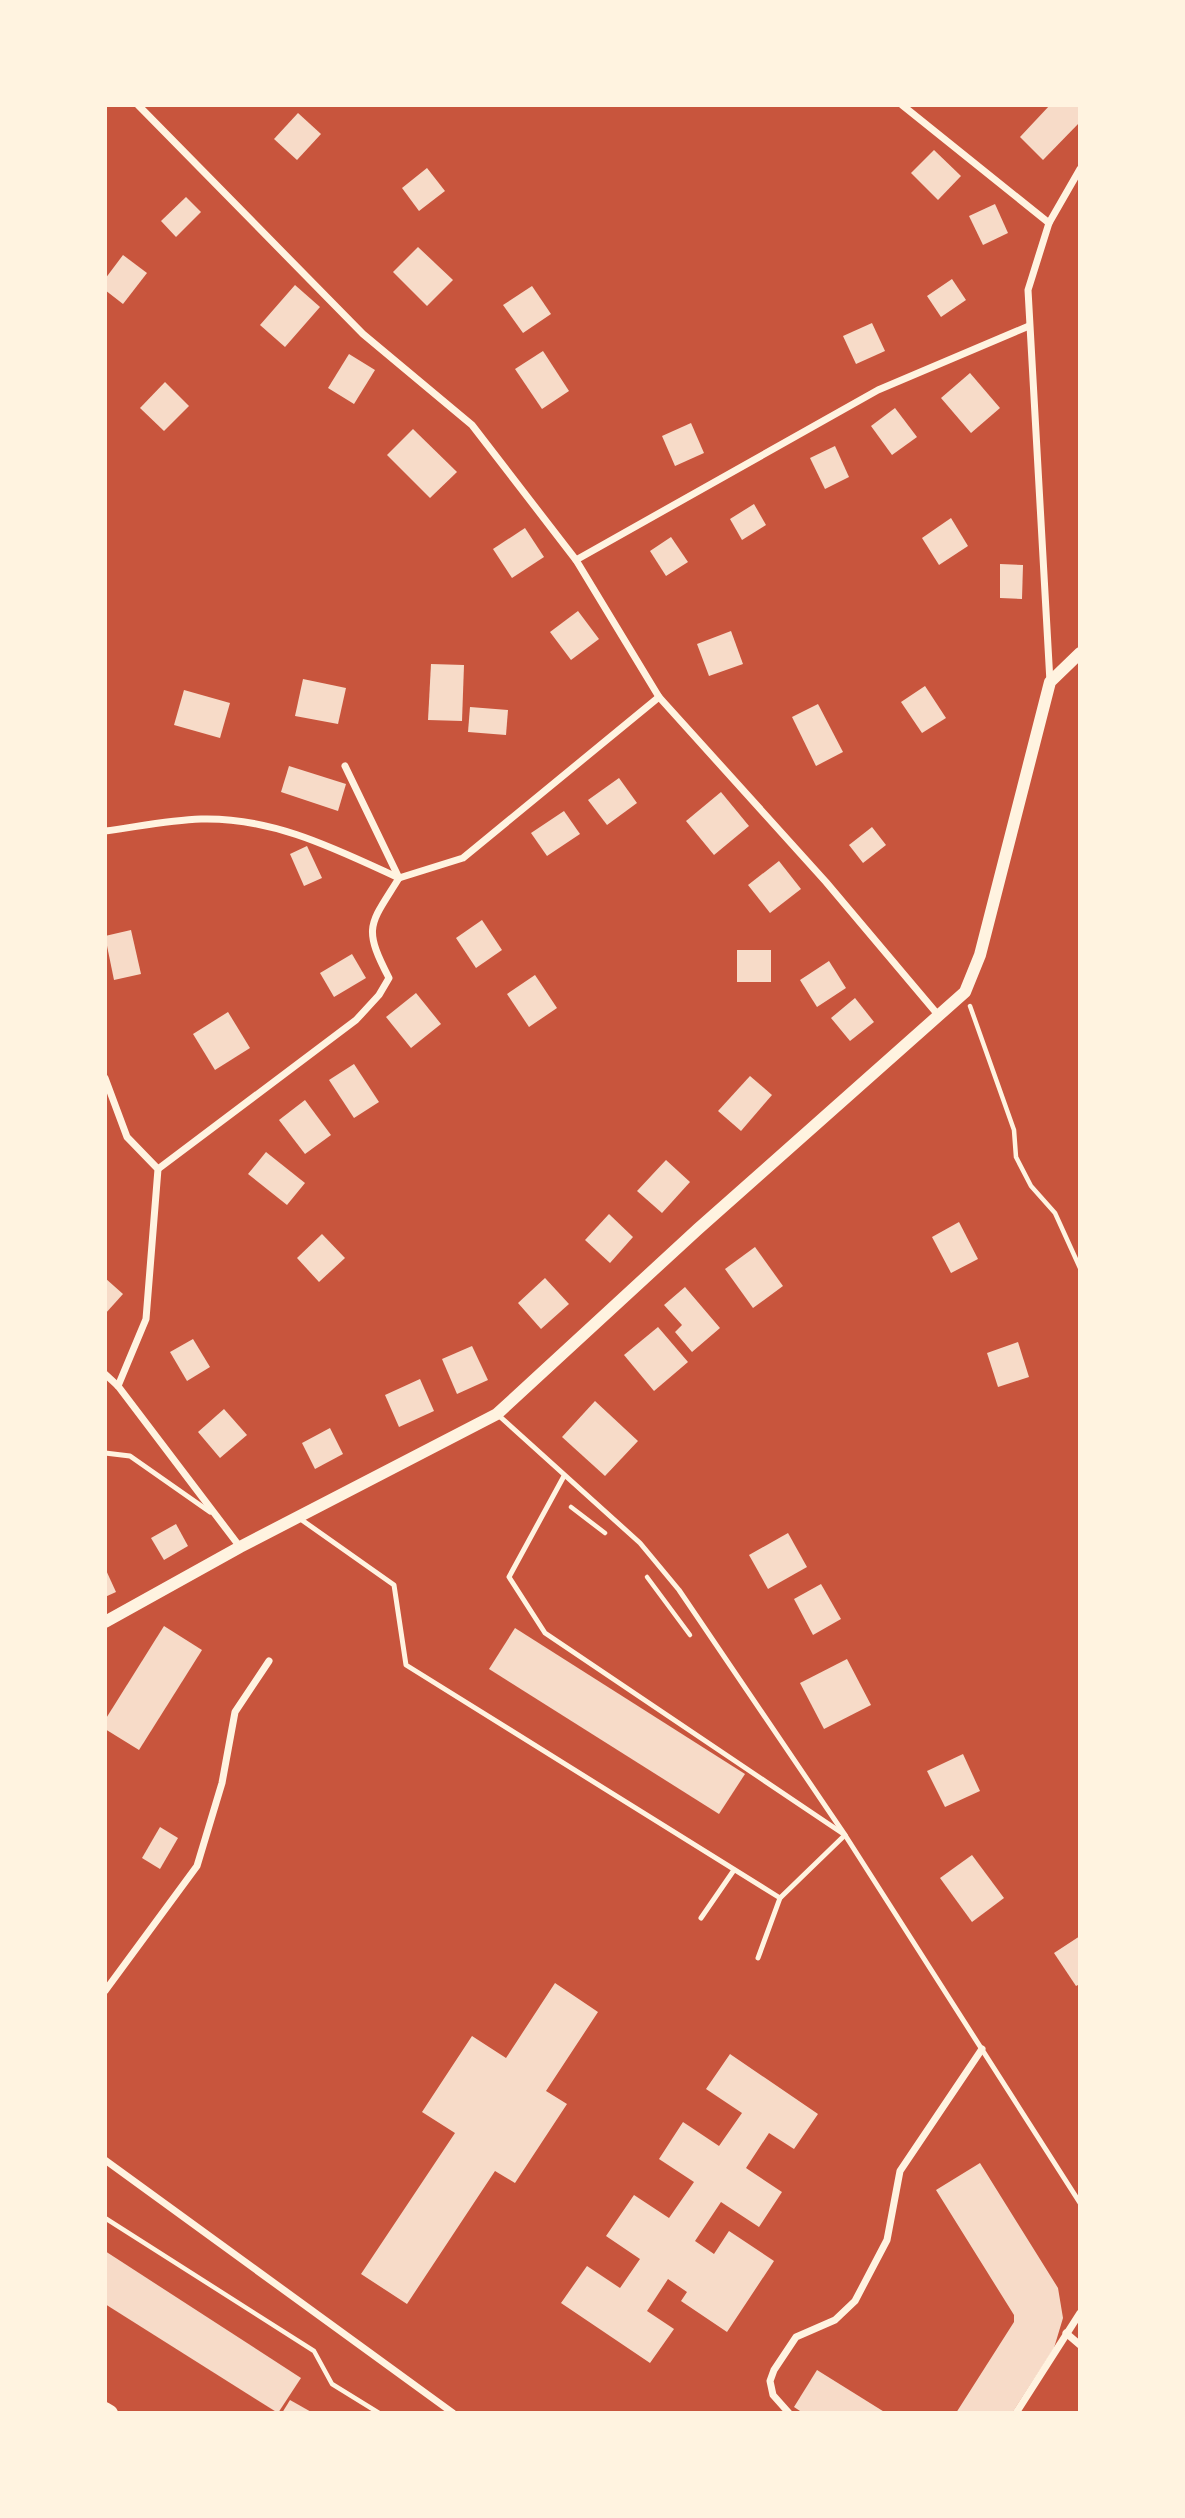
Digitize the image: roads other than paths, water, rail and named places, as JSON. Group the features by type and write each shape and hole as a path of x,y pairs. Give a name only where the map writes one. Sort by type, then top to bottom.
{"main road":[{"path":"105,2410 110,2413"}],"street":[{"path":"138,105 363,334 472,425 576,559 659,697 826,882 939,1016"},
{"path":"902,105 1049,223"},
{"path":"105,1622 240,1546 497,1414 698,1229 965,992 980,955 1050,682 1028,290 1049,223 1080,169"},
{"path":"576,559 878,390 1029,326"},
{"path":"1050,682 1080,653"},
{"path":"105,831 200,819 247,822 304,835 399,878 463,858 659,697"},
{"path":"345,766 399,878"},
{"path":"118,1386 146,1319 158,1169 356,1020 379,995 389,978 372,943 370,930 399,878"},
{"path":"105,1078 127,1137 158,1169"},
{"path":"105,1374 118,1386 240,1546"},
{"path":"105,1991 197,1866 222,1783 234,1712 269,1661"},
{"path":"789,2413 773,2395 770,2381 774,2370 796,2337 835,2320 855,2301 887,2240 900,2171 982,2049"},
{"path":"105,2160 453,2413"},
{"path":"1016,2413 1080,2313"},
{"path":"1066,2333 1080,2344"}],"lane":[{"path":"497,1414 640,1543 679,1590 845,1835 1080,2203"},
{"path":"105,1453 130,1456 217,1516"},
{"path":"564,1476 509,1577 545,1633 845,1835"},
{"path":"298,1517 394,1585 406,1665 779,1898"},
{"path":"758,1958 779,1898 845,1835"},
{"path":"701,1918 734,1870"}]}
